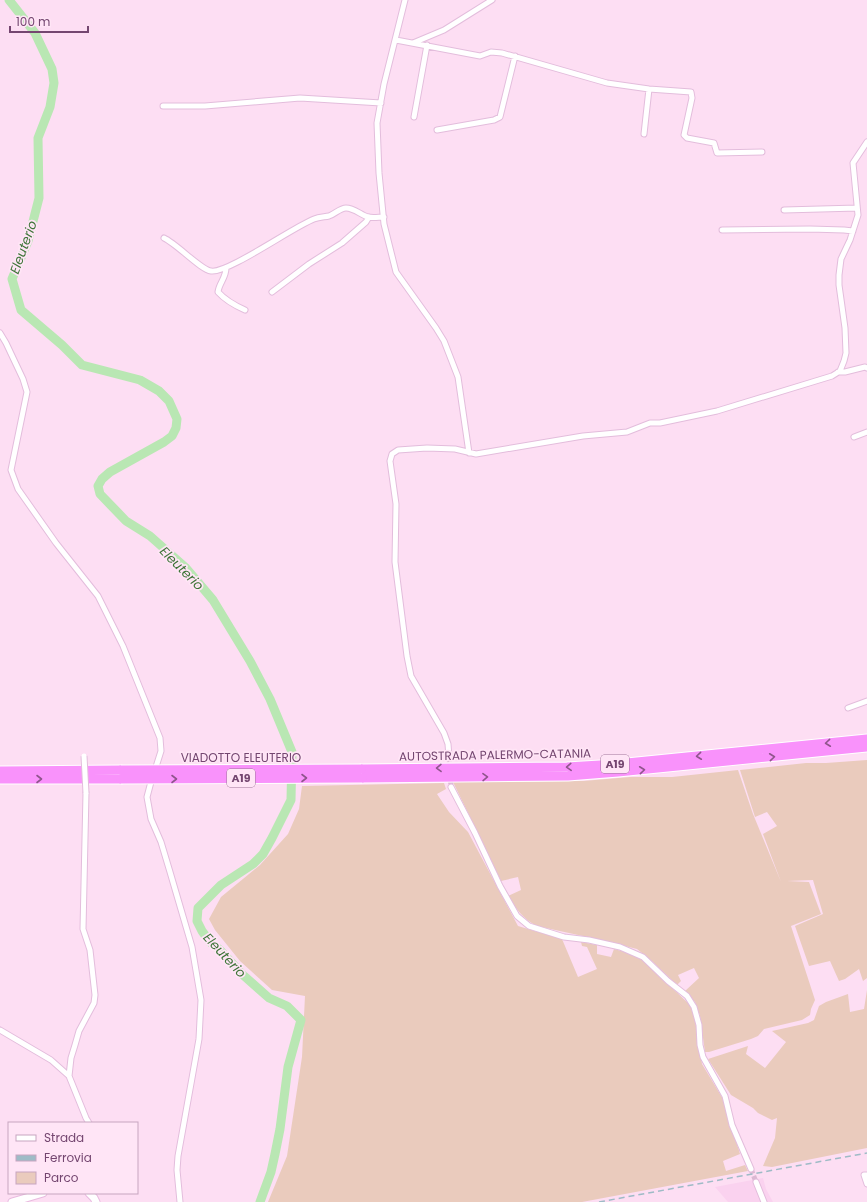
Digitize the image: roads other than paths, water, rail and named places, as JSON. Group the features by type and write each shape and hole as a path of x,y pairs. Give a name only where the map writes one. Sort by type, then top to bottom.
{"highway":[{"name":"AUTOSTRADA PALERMO-CATANIA","path":"361,774 617,764 867,739"},
{"name":"AUTOSTRADA PALERMO-CATANIA","path":"361,774 568,776 867,747"},
{"name":"A19","path":"0,771 121,775"},
{"name":"VIADOTTO ELEUTERIO","path":"121,775 361,774"},
{"name":"A19","path":"0,779 121,775"}],"street":[{"path":"405,0 384,84 377,123 377,140 384,217 388,242 396,272 444,341 458,377 469,452"},
{"path":"413,43 444,30 492,0"},
{"path":"396,40 480,56 491,52 502,53 607,83 649,89 691,92 692,98 684,135 686,138 714,143 717,153 762,152"},
{"path":"414,117 427,46"},
{"path":"438,130 494,120 500,117 515,56"},
{"path":"644,134 649,89"},
{"path":"164,106 205,106 300,98 381,103"},
{"path":"449,757 448,744 444,733 411,676 408,664 395,562 396,504 390,461 392,454 398,450 455,449 476,454 583,436 627,432 650,423 660,423 717,411 832,376 840,371 844,361 846,348 839,275 841,259 858,215 852,163 867,142"},
{"path":"164,238 172,241 189,256 210,271 217,271 226,268 313,219 329,216 341,209 347,208 370,218 384,217"},
{"path":"784,210 857,208"},
{"path":"272,292 309,264 342,243 370,218"},
{"path":"722,230 810,229 853,231"},
{"path":"226,268 226,274 218,292 234,305 246,310"},
{"path":"0,333 23,378 27,392 11,470 18,489 56,543 98,596 123,646 160,738 161,751 147,797 151,819 161,842 192,947 201,1000 199,1039 178,1156 177,1170 180,1202"},
{"path":"838,372 845,372 865,367 867,368"},
{"path":"854,437 867,432"},
{"path":"848,708 867,701"},
{"path":"69,1076 71,1058 79,1031 94,1003 95,996 90,950 83,929 86,793 84,756"},
{"path":"450,787 475,833 500,886 517,916 529,926 564,937 589,940 620,948 643,957 668,981 687,996 694,1007 699,1025 700,1045 703,1057 725,1096 732,1125 751,1169"},
{"path":"0,1030 51,1060 69,1076 88,1122"},
{"path":"865,1175 867,1184"},
{"path":"756,1182 764,1202"},
{"path":"12,1202 40,1194"}],"waterway":[{"name":"Eleuterio","path":"9,0 35,33 52,69 54,83 50,107 38,138 39,198 28,241 12,279 21,310 62,345 82,365 140,380 159,391 169,401 177,419 176,428 172,436 110,472 102,479 98,486 100,494 126,521 150,536 185,567 213,600 250,661 270,699 292,752 291,800 272,838 263,854 253,864 221,885 198,908 197,921 210,942 220,950 243,975 269,998 287,1006 301,1020 288,1067 280,1129 271,1172 260,1202"}],"tunnel":[{"path":"449,757 451,787"},
{"path":"751,1169 756,1182"}],"railway":[{"path":"599,1202 867,1153"}]}
